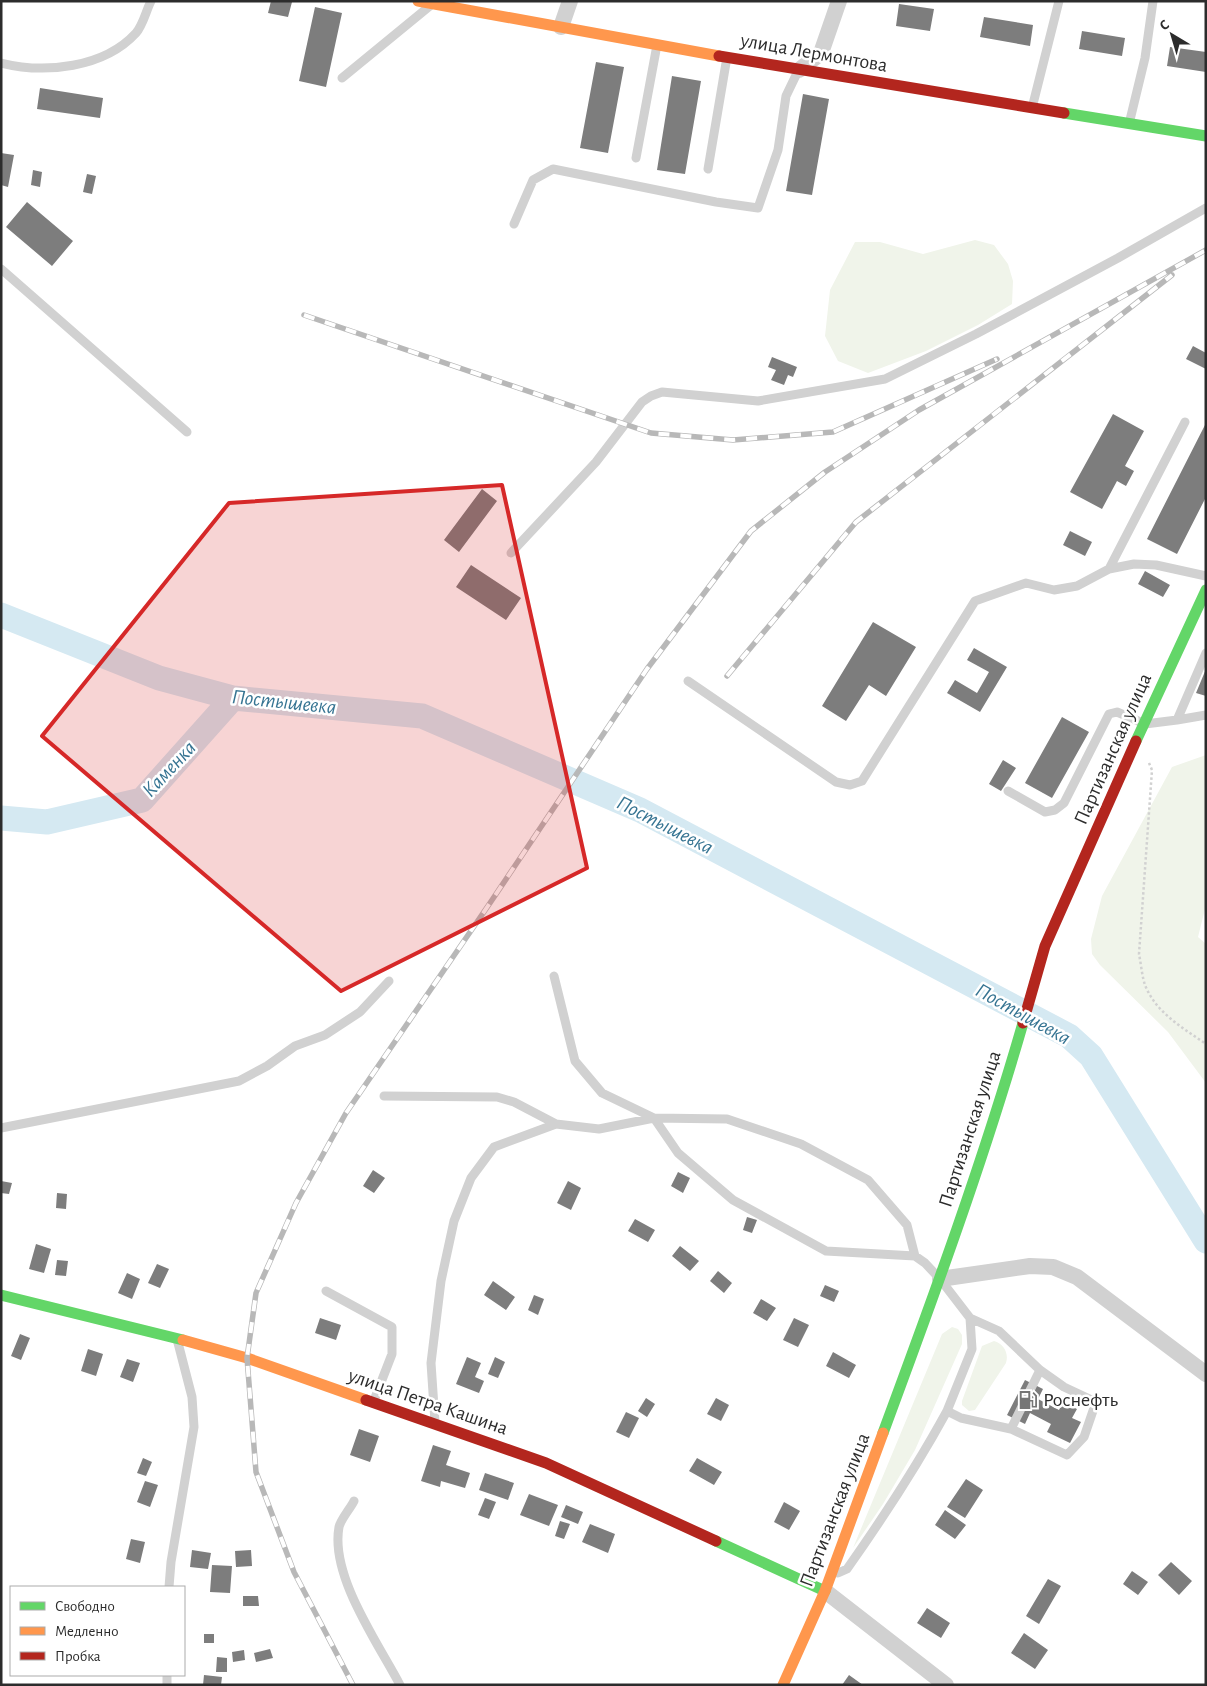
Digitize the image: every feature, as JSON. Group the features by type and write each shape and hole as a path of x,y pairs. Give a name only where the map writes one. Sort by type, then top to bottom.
{"main road":[{"name":"улица Лермонтова","path":"418,1 799,70 1206,136"},
{"name":"Партизанская улица","path":"783,1685 828,1583 940,1279 1003,1093 1046,946 1132,750 1205,592"},
{"name":"улица Петра Кашина","path":"1,1295 177,1338 247,1358 546,1463 828,1583"}],"street":[{"path":"561,27 570,1"},
{"path":"799,70 821,53 839,1"},
{"path":"940,1279 1030,1266 1054,1267 1077,1277 1206,1374"},
{"path":"828,1583 946,1685"}],"lane":[{"path":"1,63 17,67 54,68 92,60 118,49 138,32 151,1"},
{"path":"1032,108 1059,1"},
{"path":"1130,124 1145,58 1153,1"},
{"path":"342,78 432,4"},
{"path":"636,158 657,44"},
{"path":"708,168 727,57"},
{"path":"514,224 533,180 553,169 716,202 758,208 778,150 786,96 799,70"},
{"path":"511,553 596,462 642,402 651,396 662,392 758,402 885,379 976,334 1118,258 1206,208"},
{"path":"1,269 187,432"},
{"path":"1109,569 1185,422"},
{"path":"688,681 836,782 850,785 862,781 975,601 1026,583 1054,590 1077,586 1109,569 1134,564 1156,565 1206,576"},
{"path":"1177,720 1206,653"},
{"path":"1008,792 1045,812 1055,810 1064,803 1109,714 1116,712 1145,724 1206,715"},
{"path":"554,976 575,1061 602,1092 654,1118 678,1154 733,1200 826,1252 915,1256 925,1263 940,1279 970,1318 999,1331 1040,1370 1064,1387 1096,1402 1084,1437 1067,1455 1011,1428 961,1418 947,1411"},
{"path":"1,1128 239,1081 267,1066 295,1046 325,1035 360,1012 389,981"},
{"path":"384,1096 497,1097 514,1102 556,1124 599,1129 654,1118 727,1119 801,1144 868,1180 907,1225 915,1256"},
{"path":"435,1425 431,1363 441,1281 454,1221 471,1178 494,1147 556,1124"},
{"path":"326,1291 392,1327 392,1354 373,1403"},
{"path":"828,1583 847,1569 925,1453 947,1411 972,1349 970,1318"},
{"path":"169,1586 171,1562 194,1427 192,1397 177,1338"},
{"path":"1011,1428 1040,1370"},
{"path":"354,1501 340,1526 338,1549 344,1576 368,1628 400,1685"}],"path":[{"path":"1132,750 1148,762 1152,770 1140,954 1145,984 1155,1004 1206,1044"}],"highlighted area":[{"path":"502,485 587,868 341,991 42,736 229,503"}],"shaded area":[{"path":"975,240 994,245 1008,264 1013,281 1012,304 978,325 926,351 868,373 838,361 825,336 830,290 855,242 880,242 923,254"},
{"path":"1206,755 1206,905 1198,937 1206,944 1206,1083 1168,1032 1100,965 1092,954 1091,939 1102,896 1172,767"},
{"path":"952,1327 958,1329 962,1335 962,1344 915,1450 883,1504 853,1548 942,1334"},
{"path":"994,1341 1001,1344 1005,1349 1006,1363 975,1410 969,1411 962,1405 962,1401 982,1346"}],"building":[{"path":"271,1 292,2 288,17 268,13"},
{"path":"899,4 934,9 930,31 896,26"},
{"path":"315,7 342,13 326,87 299,81"},
{"path":"984,17 1033,25 1030,46 980,37"},
{"path":"1082,31 1125,38 1122,56 1079,49"},
{"path":"1170,47 1206,52 1206,72 1167,66"},
{"path":"596,62 624,67 608,153 580,148"},
{"path":"672,76 701,81 685,174 657,170"},
{"path":"40,88 103,98 100,118 37,109"},
{"path":"803,94 829,99 812,195 786,191"},
{"path":"1,153 14,155 8,187 1,185"},
{"path":"33,170 42,172 40,187 31,185"},
{"path":"87,174 96,176 92,194 83,192"},
{"path":"27,202 73,241 52,266 6,227"},
{"path":"1193,346 1206,353 1206,369 1186,359"},
{"path":"772,357 797,367 793,377 788,375 784,385 771,380 776,370 768,367"},
{"path":"1113,414 1144,431 1125,466 1134,471 1126,486 1117,481 1102,509 1070,492"},
{"path":"1206,423 1206,497 1177,554 1147,539"},
{"path":"482,489 497,501 459,552 444,540"},
{"path":"1070,531 1092,542 1085,556 1063,545"},
{"path":"471,565 521,598 506,620 456,587"},
{"path":"1145,571 1170,585 1163,597 1138,584"},
{"path":"873,622 916,647 886,696 869,685 846,721 822,706"},
{"path":"974,648 1007,667 980,712 947,693 955,680 977,693 989,672 967,660"},
{"path":"1206,669 1206,696 1196,693"},
{"path":"1062,717 1089,732 1052,798 1025,783"},
{"path":"1003,760 1016,768 1001,791 989,784"},
{"path":"373,1170 385,1178 374,1193 363,1186"},
{"path":"678,1172 690,1178 683,1193 671,1186"},
{"path":"1,1181 12,1183 9,1194 1,1193"},
{"path":"568,1181 581,1188 571,1210 557,1203"},
{"path":"57,1193 67,1194 66,1209 56,1208"},
{"path":"747,1217 757,1220 752,1233 743,1230"},
{"path":"635,1219 655,1230 648,1242 628,1231"},
{"path":"36,1244 51,1249 44,1273 29,1269"},
{"path":"680,1246 699,1261 690,1271 672,1256"},
{"path":"57,1260 68,1261 66,1276 55,1275"},
{"path":"157,1264 169,1269 160,1288 148,1283"},
{"path":"718,1271 732,1283 724,1293 710,1281"},
{"path":"127,1273 140,1279 132,1299 118,1293"},
{"path":"493,1281 515,1297 506,1310 484,1295"},
{"path":"825,1285 839,1291 834,1302 820,1296"},
{"path":"534,1295 544,1299 538,1315 528,1310"},
{"path":"761,1299 776,1308 767,1321 753,1313"},
{"path":"320,1318 341,1325 336,1340 315,1333"},
{"path":"794,1318 809,1325 798,1347 783,1340"},
{"path":"20,1334 30,1338 21,1360 11,1356"},
{"path":"88,1349 103,1354 96,1376 81,1371"},
{"path":"833,1352 856,1365 849,1378 826,1366"},
{"path":"467,1357 481,1363 475,1377 484,1381 479,1393 456,1384"},
{"path":"495,1357 505,1362 498,1378 488,1374"},
{"path":"127,1359 140,1363 133,1382 120,1377"},
{"path":"1025,1380 1043,1389 1038,1399 1059,1410 1063,1402 1077,1409 1072,1418 1081,1422 1070,1443 1047,1432 1051,1424 1030,1413 1025,1424 1007,1415"},
{"path":"646,1398 655,1404 647,1417 638,1411"},
{"path":"716,1398 729,1405 721,1421 707,1414"},
{"path":"626,1412 639,1418 629,1438 616,1432"},
{"path":"359,1429 379,1436 370,1462 350,1455"},
{"path":"433,1445 451,1451 446,1465 470,1473 465,1488 441,1481 440,1487 421,1481"},
{"path":"143,1458 152,1462 146,1476 137,1473"},
{"path":"697,1458 722,1472 714,1485 689,1471"},
{"path":"485,1473 514,1483 508,1500 479,1490"},
{"path":"966,1479 983,1490 965,1518 947,1507"},
{"path":"145,1481 158,1485 150,1507 137,1502"},
{"path":"529,1494 558,1505 549,1526 520,1515"},
{"path":"485,1498 496,1502 489,1519 478,1515"},
{"path":"784,1502 800,1511 789,1530 774,1522"},
{"path":"566,1505 583,1512 578,1524 561,1517"},
{"path":"945,1510 966,1525 955,1539 935,1525"},
{"path":"560,1521 570,1524 564,1539 555,1536"},
{"path":"590,1524 615,1534 608,1553 582,1542"},
{"path":"131,1539 145,1542 140,1563 126,1559"},
{"path":"192,1550 211,1553 208,1569 190,1567"},
{"path":"251,1550 252,1566 236,1567 235,1551"},
{"path":"1171,1562 1192,1581 1179,1595 1158,1575"},
{"path":"212,1565 232,1566 230,1593 210,1592"},
{"path":"1132,1571 1148,1582 1138,1595 1123,1584"},
{"path":"1048,1579 1061,1586 1039,1624 1026,1616"},
{"path":"243,1596 258,1596 259,1606 243,1606"},
{"path":"927,1608 950,1623 941,1638 917,1623"},
{"path":"1024,1633 1048,1650 1035,1669 1011,1653"},
{"path":"204,1634 214,1634 214,1643 204,1643"},
{"path":"270,1649 273,1658 256,1662 254,1653"},
{"path":"244,1650 245,1660 233,1662 232,1652"},
{"path":"217,1657 227,1658 227,1672 216,1672"},
{"path":"204,1675 222,1677 221,1685 203,1685"},
{"path":"849,1675 863,1685 842,1685"}],"waterway":[{"name":"Постышевка","path":"1,615 159,678 233,698 422,716 640,810 1069,1036 1091,1056 1206,1241"},
{"name":"Каменка","path":"1,818 47,822 142,800 233,698"}],"railway":[{"path":"353,1685 294,1572 256,1472 247,1358 256,1293 296,1203 346,1113 647,669 751,531 825,472 919,410 1206,250"},
{"path":"727,676 856,522 1172,275"},
{"path":"304,315 651,433 733,440 833,432 997,359"}],"traffic: fast":[{"path":"1064,113 1206,136"},
{"path":"1136,741 1206,590"},
{"path":"883,1433 939,1281 1008,1075 1023,1023"},
{"path":"1,1295 183,1340"},
{"path":"716,1541 825,1591"}],"traffic: slow":[{"path":"418,1 719,56"},
{"path":"183,1340 247,1358 366,1400"},
{"path":"783,1685 825,1591 883,1433"}],"traffic: jam":[{"path":"719,56 1064,113"},
{"path":"1023,1023 1045,946 1136,741"},
{"path":"366,1400 546,1463 716,1541"}],"place":[{"name":"Роснефть","path":"1028,1400"}]}
